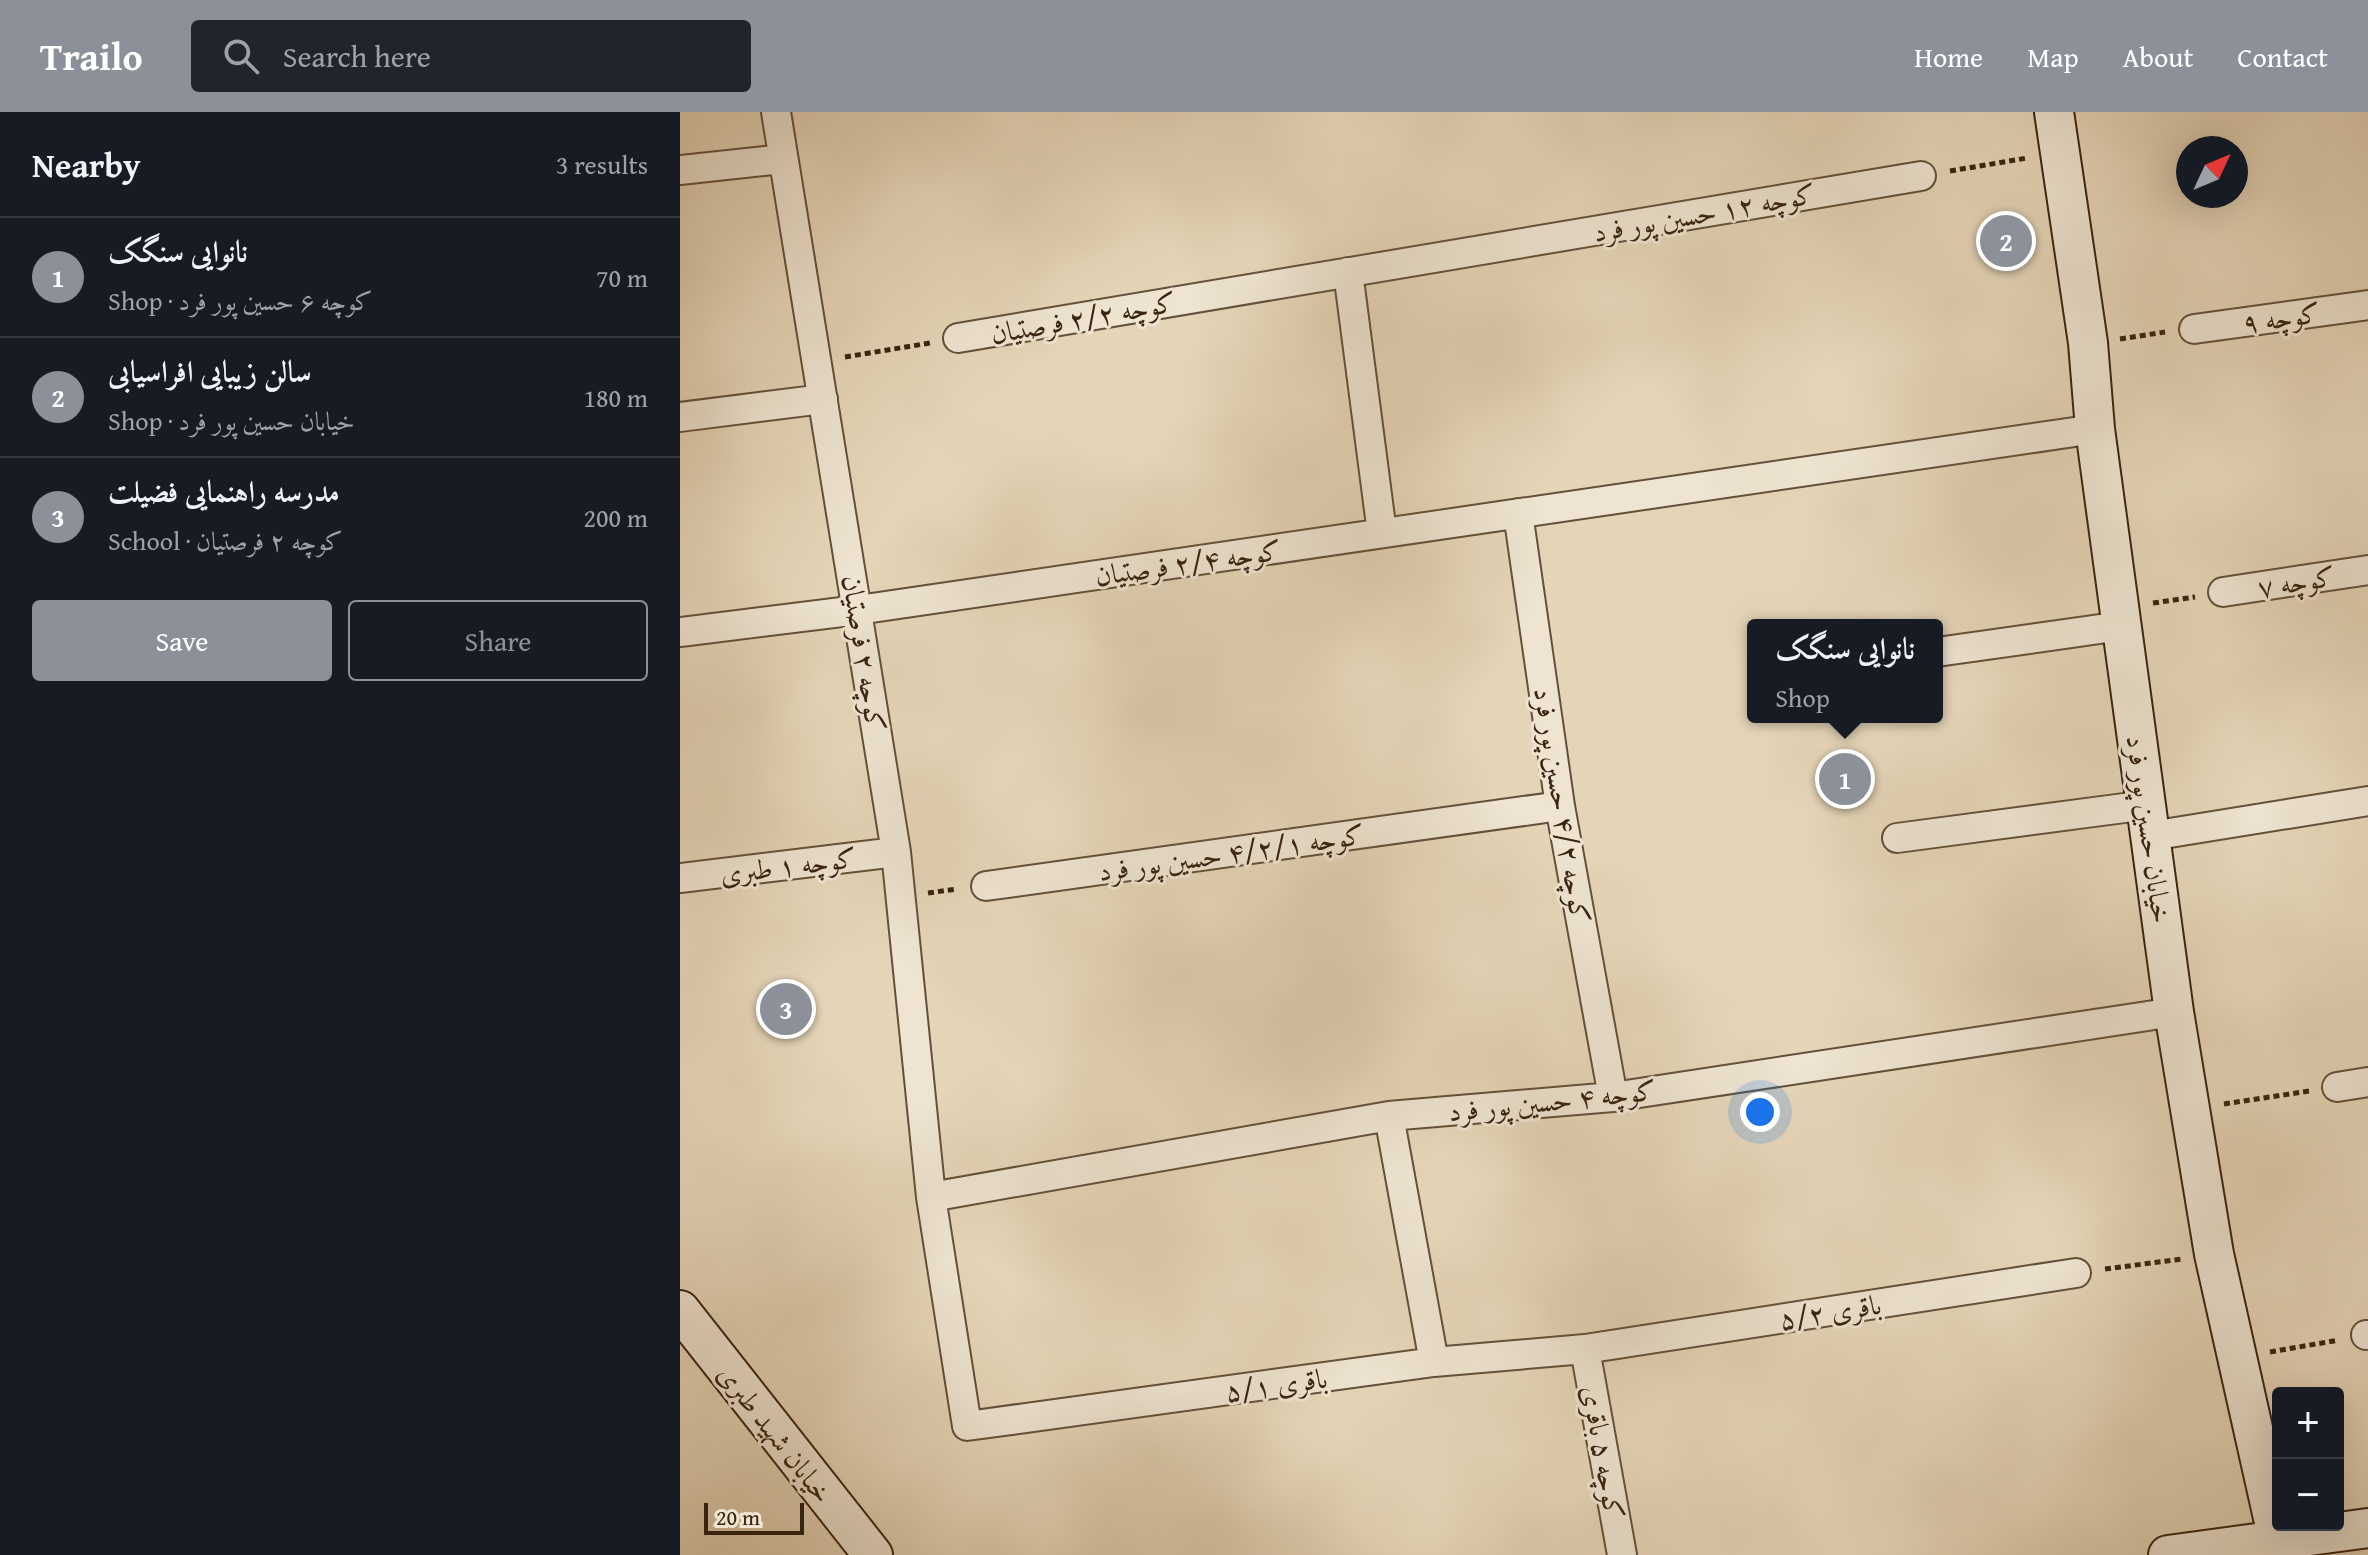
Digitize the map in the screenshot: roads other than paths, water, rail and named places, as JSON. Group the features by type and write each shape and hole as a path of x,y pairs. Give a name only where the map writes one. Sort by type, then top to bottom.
{"street":[{"name":"کوچه ۲ فرصتیان","path":"776,112 896,852 931,1197 967,1426"},
{"name":"خیابان حسین پور فرد","path":"2054,112 2088,343 2095,429 2174,1012 2214,1254 2278,1540"},
{"path":"680,170 783,159"},
{"name":"کوچه ۱۲ حسین پور فرد","path":"1348,272 1921,176"},
{"path":"1348,272 1382,533"},
{"name":"کوچه ۲/۲ فرصتیان","path":"958,338 1348,272"},
{"name":"کوچه ۹","path":"2194,329 2368,305"},
{"path":"680,417 823,399"},
{"name":"کوچه ۲/۴ فرصتیان","path":"680,632 858,610 2095,429"},
{"name":"کوچه ۴/۲ حسین پور فرد","path":"1518,513 1560,806 1613,1097"},
{"name":"کوچه ۷","path":"2223,592 2368,570"},
{"path":"1943,651 2120,617"},
{"path":"1897,838 2368,801"},
{"name":"کوچه ۴/۲/۱ حسین پور فرد","path":"986,886 1560,806"},
{"name":"کوچه ۱ طبری","path":"680,878 896,852"},
{"name":"کوچه ۴ حسین پور فرد","path":"931,1197 1389,1116 1613,1097 2174,1012"},
{"path":"2337,1087 2368,1082"},
{"path":"1389,1116 1434,1362"},
{"name":"باقری ۵/۲","path":"1585,1349 2076,1273"},
{"name":"خیابان شهید طبری","path":"680,1310 873,1555"},
{"name":"باقری ۵/۱","path":"967,1426 1434,1362 1585,1349"},
{"name":"کوچه ۵ باقری","path":"1585,1349 1622,1555"},
{"path":"2168,1555 2278,1540 2322,1545 2368,1528"}],"place":[{"name":"سالن زیبایی افراسیابی","path":"2006,241"},
{"name":"نانوایی سنگک","path":"1845,779"},
{"name":"مدرسه راهنمایی فضیلت","path":"786,1009"}]}
